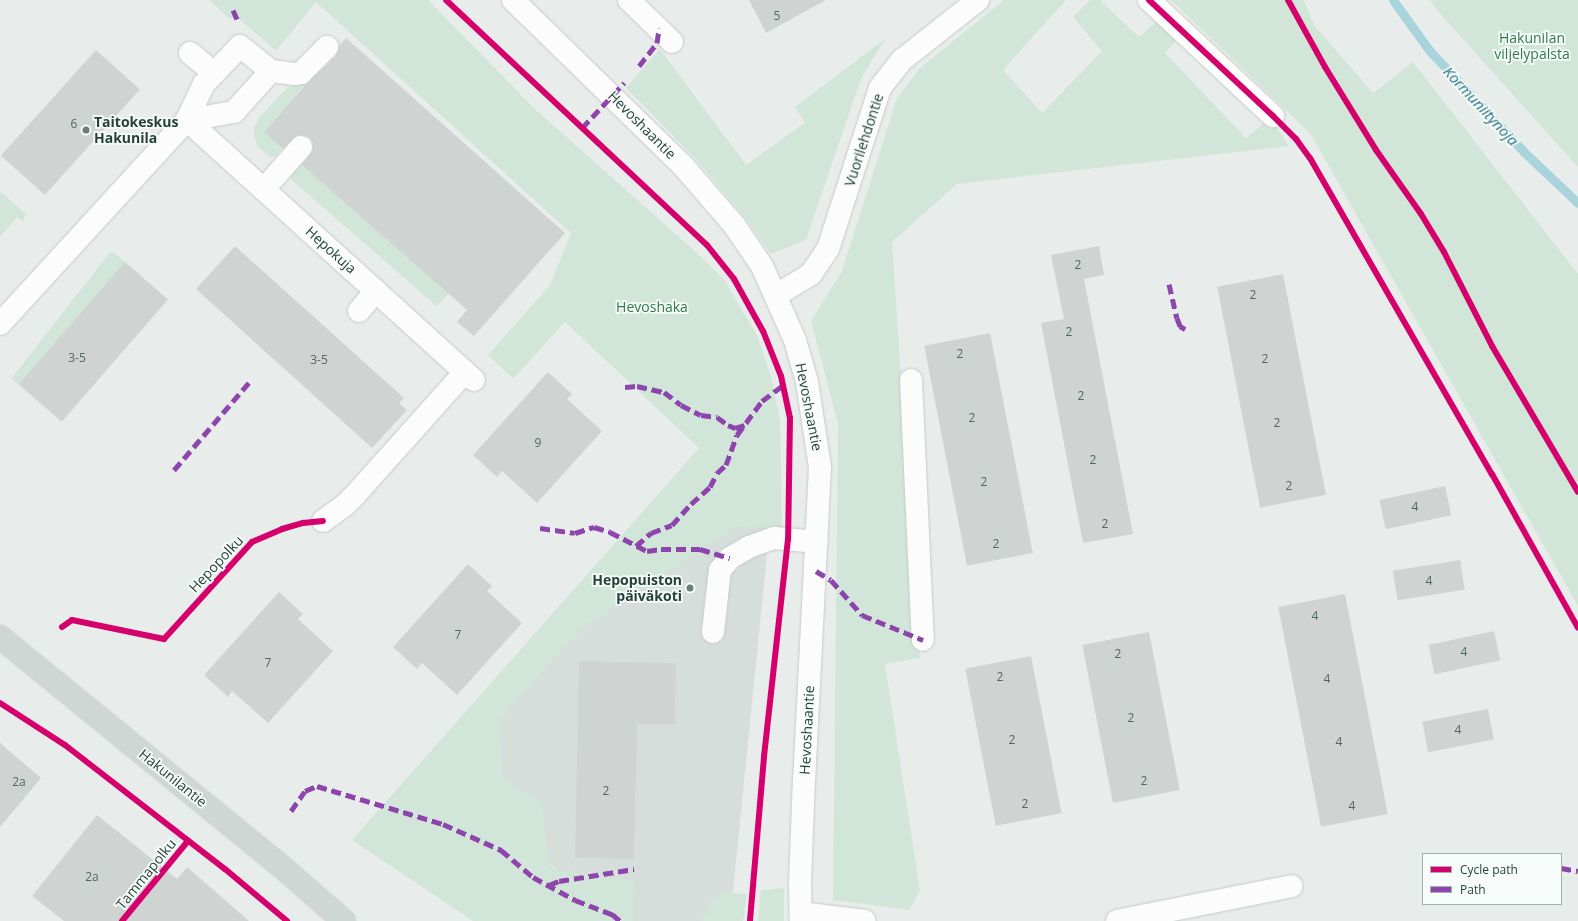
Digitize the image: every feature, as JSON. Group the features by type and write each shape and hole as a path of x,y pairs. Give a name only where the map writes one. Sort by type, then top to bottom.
{"main road":[{"name":"Hakunilantie","path":"0,637 282,868 344,921"}],"street":[{"name":"Hevoshaantie","path":"513,0 684,167 734,225 762,266 795,340 807,382 814,417 820,467 804,778 801,917"},
{"path":"629,0 672,42"},
{"name":"Vuorilehdontie","path":"775,296 811,274 828,250 880,88 902,60 978,0"},
{"path":"1149,0 1273,116"},
{"path":"0,324 187,120 204,84 240,46 271,72 294,74 301,73 327,46"},
{"path":"190,53 214,73"},
{"path":"187,120 234,112 271,72"},
{"name":"Hepokuja","path":"187,120 469,376 355,495 323,521"},
{"path":"264,189 301,147"},
{"path":"359,311 376,292"},
{"path":"911,380 923,640"},
{"path":"713,632 720,570 730,558 749,547 774,538 817,542"},
{"path":"1117,921 1292,886"},
{"path":"801,917 865,921"}],"shaded area":[{"name":"Hepopuiston päiväkoti","path":"777,456 730,921 615,921 503,821 499,719 735,458"}],"green space":[{"name":"Hevoshaka","path":"209,0 428,0 536,110 697,253 724,280 758,337 771,377 780,420 782,528 735,527 591,623 587,622 499,719 501,777 542,803 549,863 556,869 634,881 633,921 473,921 352,840 699,448 565,322 513,379 488,355 550,285 571,233 316,2 276,51 237,17 230,19"},
{"path":"1004,0 1066,0 1003,70 1042,113 1102,51 1073,17 1090,0 1100,0 1139,37 1157,21 1176,40 1165,53 1246,138 1270,118 1289,146 957,184 892,242 920,658 885,664 920,891 909,910 833,900 838,424 811,321 842,271 897,98 920,68"},
{"path":"1171,0 1304,0 1314,25 1373,93 1413,62 1578,274 1578,606 1310,133"},
{"name":"Hakunilan viljelypalsta","path":"1430,0 1578,0 1578,167 1435,8"},
{"path":"886,38 863,75 806,240 771,254 743,215 694,157 626,88 660,49 746,165 805,123 795,107"},
{"path":"303,78 307,82 264,132 282,148 276,156 270,157 257,146 254,135 254,127 259,118 288,87"},
{"path":"295,159 449,293 437,306 283,173"},
{"path":"0,191 26,214 23,221 17,217 0,237"},
{"path":"111,251 125,262 25,390 11,379"},
{"path":"784,888 784,921 758,921 761,890"},
{"path":"717,892 747,894 743,921 702,921"}],"building":[{"path":"749,0 826,0 766,33"},
{"path":"346,38 565,233 474,336 457,322 467,310 302,165 313,150 313,143 310,138 304,135 297,135 283,149 264,132 306,84 336,56 339,46"},
{"path":"96,50 140,89 45,195 1,156"},
{"path":"235,246 404,398 399,403 407,410 372,448 196,289"},
{"path":"1099,246 1104,275 1084,279 1133,534 1083,543 1041,323 1064,319 1051,255"},
{"path":"125,262 168,299 62,422 19,384"},
{"path":"1283,274 1326,495 1260,508 1217,287"},
{"path":"990,333 1033,553 967,566 924,346"},
{"path":"548,372 572,394 567,399 602,431 537,503 502,471 497,477 473,455"},
{"path":"1445,486 1451,515 1386,529 1379,500"},
{"path":"1460,560 1465,590 1398,600 1393,571"},
{"path":"468,564 492,586 487,591 522,623 457,695 422,663 417,669 393,647"},
{"path":"279,592 303,614 298,619 333,651 268,723 232,691 228,697 204,675"},
{"path":"1345,594 1388,814 1321,827 1278,607"},
{"path":"1494,631 1500,660 1435,674 1428,645"},
{"path":"1149,632 1180,790 1113,803 1082,645"},
{"path":"1031,656 1062,813 996,826 965,669"},
{"path":"579,661 676,663 675,724 637,724 634,859 575,858"},
{"path":"1488,709 1494,739 1428,752 1422,722"},
{"path":"0,743 41,778 0,827"},
{"path":"97,815 177,879 187,867 249,921 64,921 32,896"}],"waterway":[{"name":"Kormuniitynoja","path":"1393,0 1429,50 1524,152 1578,203"}],"marked path":[{"path":"233,10 238,21"},
{"path":"639,66 657,43 659,28"},
{"path":"582,128 624,83"},
{"path":"1169,284 1177,318 1180,326 1185,329"},
{"path":"174,470 252,379"},
{"path":"625,387 637,386 664,392 681,405 701,415 717,417 735,428 745,425"},
{"path":"636,546 651,533 672,525 691,504 710,487 717,473 726,465 737,435 762,401 782,386"},
{"path":"540,528 575,533 594,527 610,532 647,551 661,549 700,549 730,558"},
{"path":"816,571 831,580 862,615 923,640"},
{"path":"291,811 305,791 317,786 443,824 501,850 533,877 575,900 612,914 620,921"},
{"path":"1562,868 1578,871"},
{"path":"549,885 559,881 634,869"}],"cycle path":[{"path":"446,0 707,245 734,279 763,331 781,376 790,418 788,539 764,757 750,921"},
{"path":"1149,0 1273,116 1296,139 1310,158 1492,474 1578,628"},
{"path":"1288,0 1325,67 1376,150 1421,214 1444,252 1492,346 1578,492"},
{"name":"Hepopolku","path":"62,627 72,620 164,639 252,542 282,529 303,523 323,521"},
{"path":"0,703 65,745 225,869 287,921"},
{"name":"Tammapolku","path":"122,921 188,841"}],"place":[{"name":"Taitokeskus Hakunila","path":"86,130"},
{"name":"Hepopuiston päiväkoti","path":"690,588"}]}
